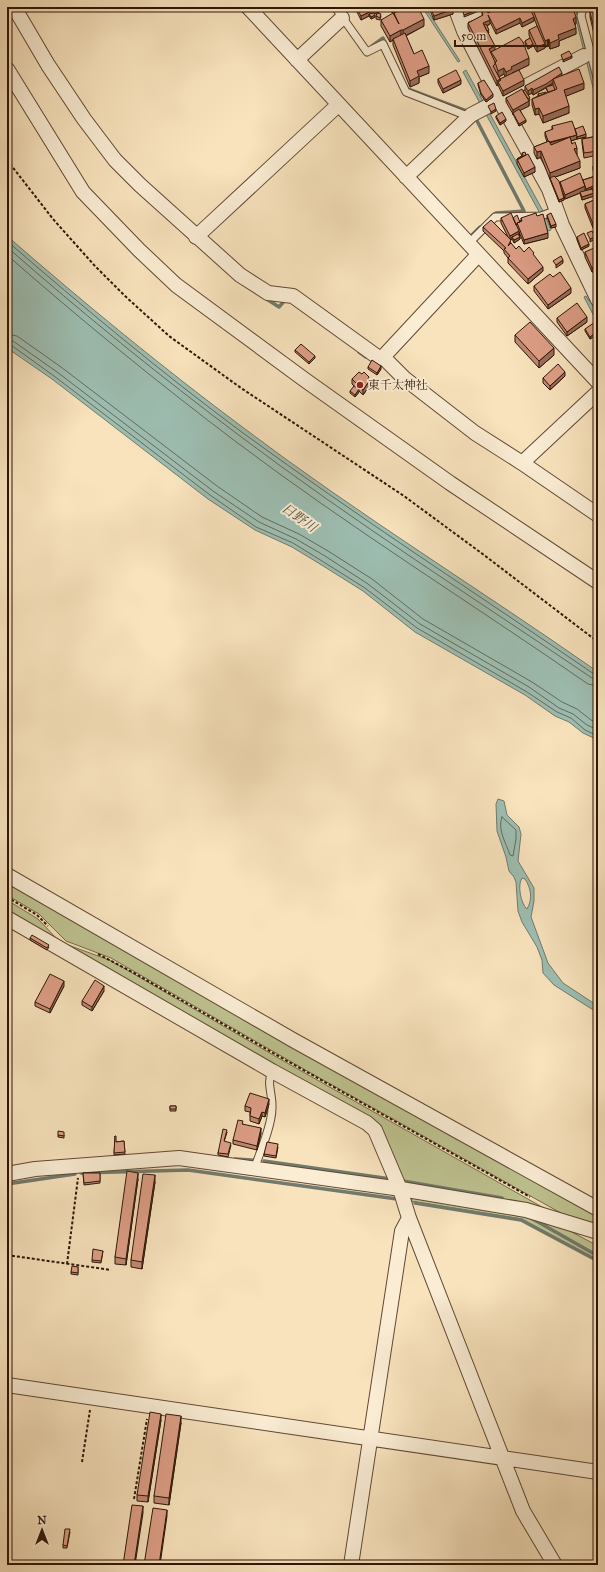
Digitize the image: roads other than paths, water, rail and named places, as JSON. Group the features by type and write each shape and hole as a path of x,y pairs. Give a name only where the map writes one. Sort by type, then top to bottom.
{"street":[{"path":"14,7 60,83 114,160 196,237 240,275 268,293 293,296 379,358 383,357 404,378 475,433 522,462 598,515"},
{"path":"248,7 598,382"},
{"path":"455,7 460,21 500,100 549,189 548,213 562,225 598,300"},
{"path":"297,60 338,12"},
{"path":"406,177 479,111 584,56"},
{"path":"7,69 83,192 139,250 176,284 305,380 444,478 598,582"},
{"path":"196,237 338,105"},
{"path":"383,357 478,255"},
{"path":"522,462 598,392"},
{"path":"7,875 293,1040 598,1209"},
{"path":"7,918 272,1071 372,1126 378,1135 400,1189 409,1218 523,1511 556,1565"},
{"path":"7,1174 35,1169 179,1158 400,1189 526,1210 598,1232"},
{"path":"351,1565 402,1231 409,1218"},
{"path":"7,1385 598,1472"}],"lane":[{"path":"460,21 499,7"},
{"path":"582,9 581,16 598,81"},
{"path":"338,12 367,52 383,44 406,92 479,111"},
{"path":"468,244 495,217 548,213"},
{"path":"254,1169 261,1152 272,1109 268,1078 272,1071"}],"water":[{"path":"422,7 425,7 460,61 458,62"},
{"path":"573,7 575,7 593,71 598,108"},
{"path":"466,70 543,211 551,230 548,231 543,219 463,72"},
{"name":"日野川","path":"7,236 124,335 184,383 288,461 598,672 598,740 583,733 569,722 555,716 525,695 415,632 363,591 292,547 255,530 208,499 52,379 7,348"},
{"path":"586,296 589,301 591,300 598,314 598,324 584,297"},
{"path":"498,799 504,801 507,815 519,827 521,834 518,861 534,888 534,901 531,917 548,963 563,983 598,1006 598,1013 554,985 543,973 542,960 537,947 522,922 518,911 516,882 509,871 497,831 496,804","holes":["522,878 525,879 529,886 531,897 527,909 520,894 521,881"]}],"waterway":[{"path":"239,7 244,12"},
{"path":"372,46 383,38 386,44"},
{"path":"408,89 469,112"},
{"path":"475,117 524,211 496,213 492,216"},
{"path":"471,236 480,227"},
{"path":"265,298 279,307 286,299"},
{"path":"359,352 366,357"},
{"path":"235,1159 252,1160"},
{"path":"264,1161 391,1179"},
{"path":"81,1173 188,1170 397,1199"},
{"path":"7,1184 75,1174"},
{"path":"403,1181 502,1198"},
{"path":"415,1203 521,1220 598,1261"},
{"path":"531,1218 598,1256"}],"place":[{"name":"東千太神社","path":"360,385"}]}
